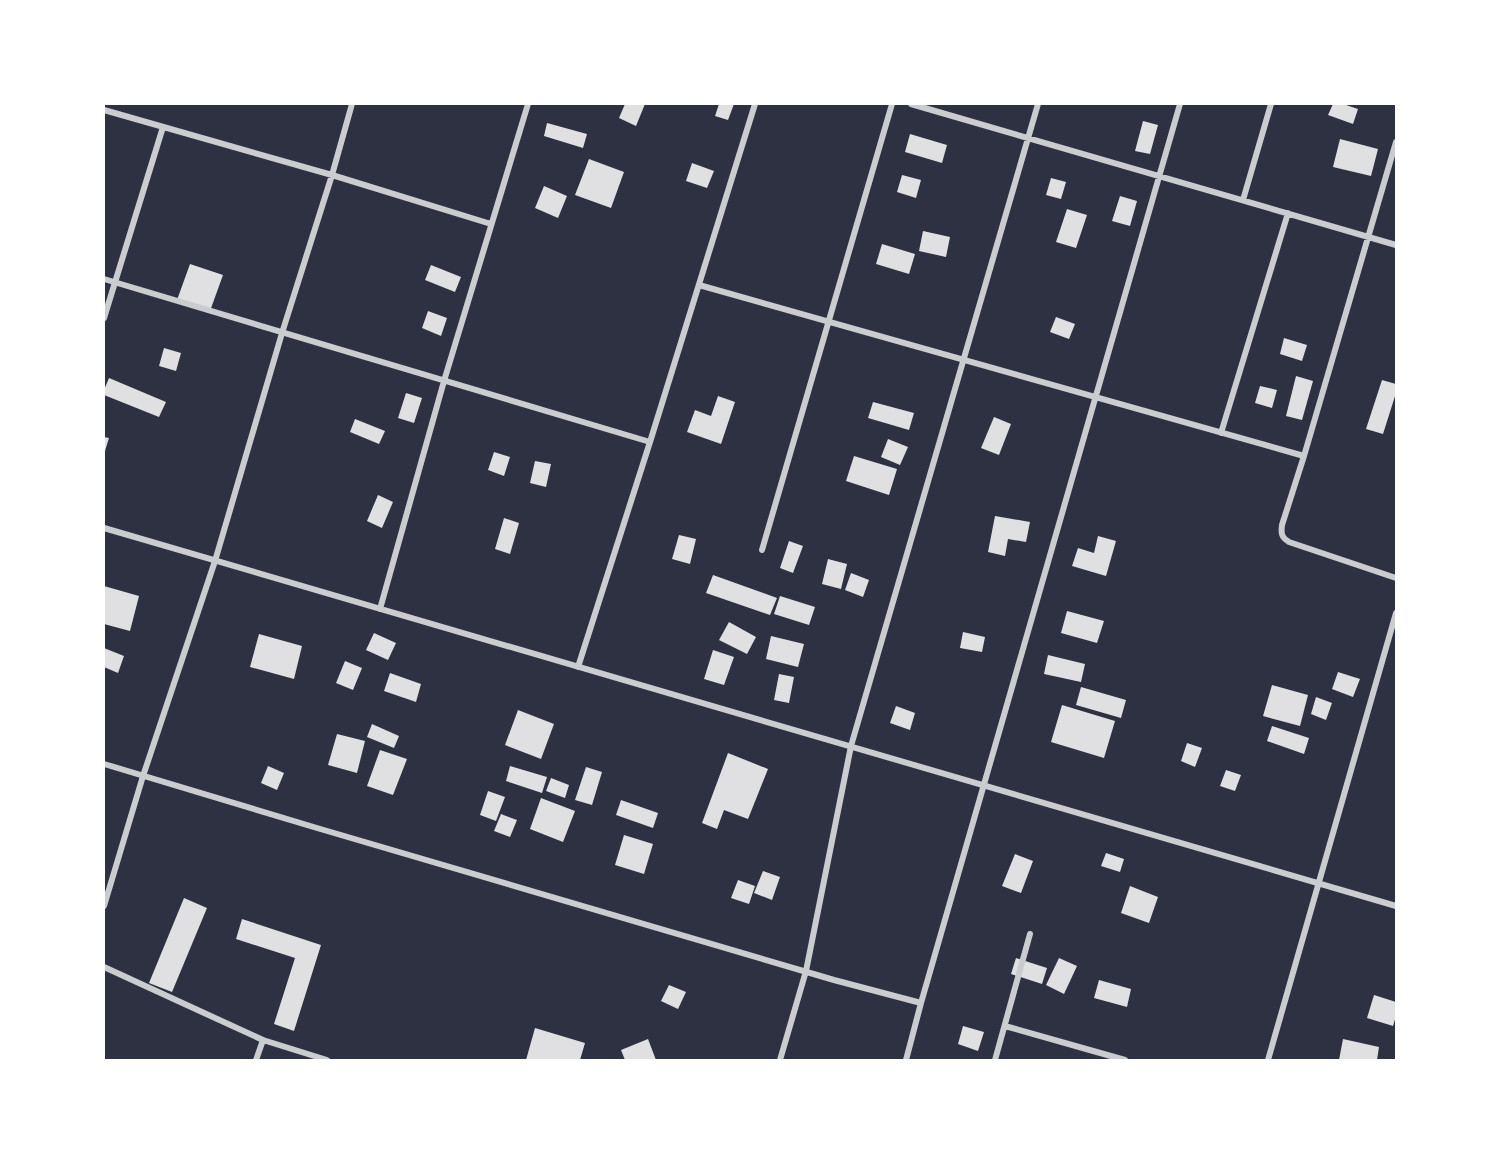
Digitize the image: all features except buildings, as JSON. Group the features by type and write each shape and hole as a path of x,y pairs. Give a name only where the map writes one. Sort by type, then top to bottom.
{"street":[{"path":"104,906 143,776 214,561 352,104"},
{"path":"380,609 444,381 528,104"},
{"path":"578,667 755,104"},
{"path":"762,550 892,104"},
{"path":"911,104 1396,245"},
{"path":"780,1060 806,971 851,746 1038,104"},
{"path":"906,1060 1180,104"},
{"path":"1243,200 1271,104"},
{"path":"104,110 332,175 491,224"},
{"path":"104,318 163,127"},
{"path":"1396,142 1281,533 1288,542 1396,578"},
{"path":"1221,433 1288,213"},
{"path":"104,279 650,442"},
{"path":"699,285 1304,456"},
{"path":"104,528 1396,906"},
{"path":"1268,1060 1396,613"},
{"path":"104,764 921,1004"},
{"path":"995,1060 1030,934"},
{"path":"104,967 262,1040 327,1060"},
{"path":"1005,1026 1125,1060"},
{"path":"256,1060 262,1040"}]}
